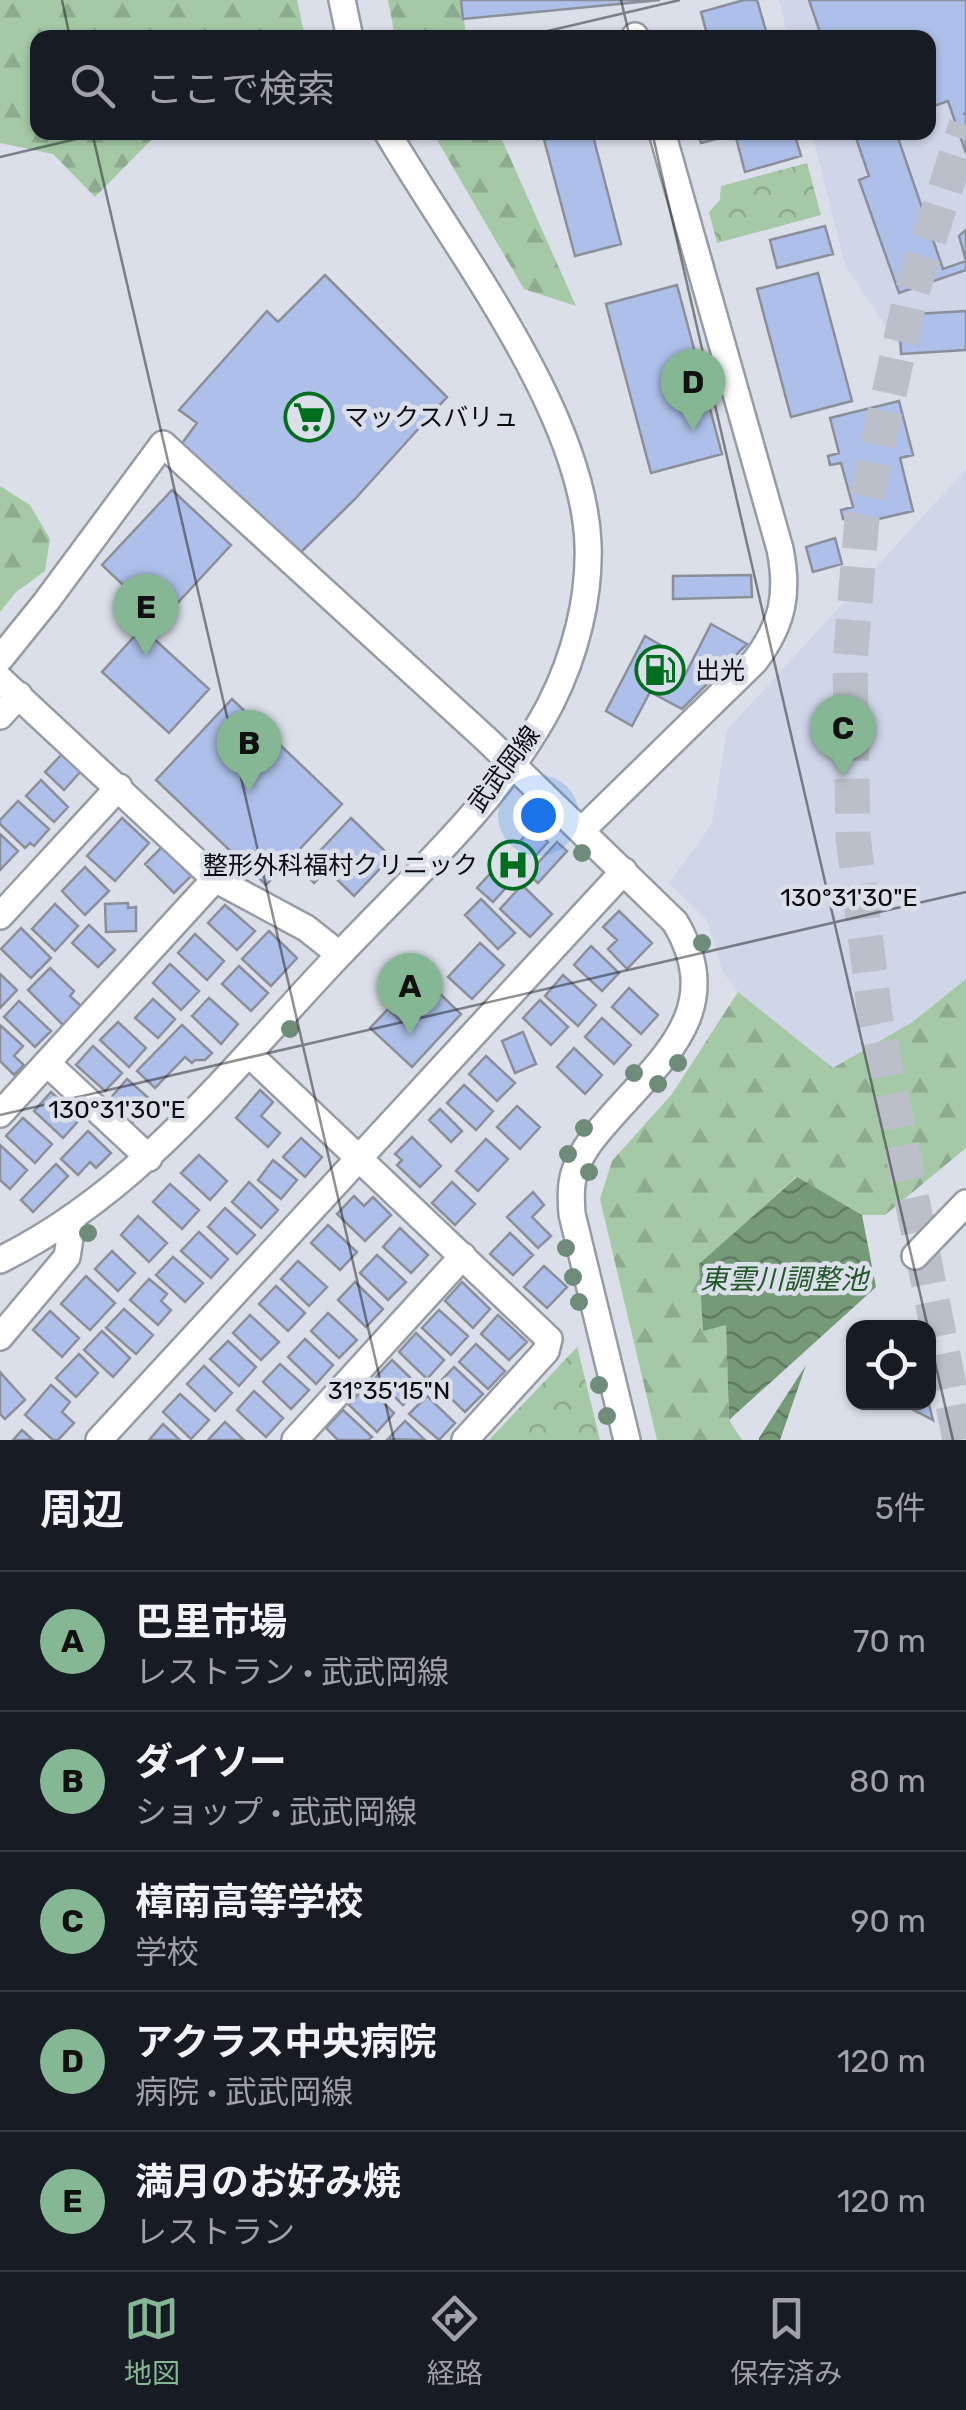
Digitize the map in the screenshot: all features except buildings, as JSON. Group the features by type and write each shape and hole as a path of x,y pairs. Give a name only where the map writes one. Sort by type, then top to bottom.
{"street":[{"path":"342,0 348,30"},
{"name":"武武岡線","path":"0,1260 73,1218 149,1158 424,868 512,765 558,688 583,612 588,543 573,466 529,365 392,140"},
{"path":"582,830 756,660 771,640 785,600 780,548 664,140"},
{"path":"0,658 163,444 582,830 675,922 686,941 695,977 693,1009 679,1036 598,1131 583,1152 573,1177 572,1214 626,1440"},
{"path":"0,716 10,687 216,879 306,928 339,954"},
{"path":"0,916 120,787"},
{"path":"100,1440 624,870"},
{"path":"0,1114 216,879"},
{"path":"249,1054 549,1339 546,1351 466,1440"},
{"path":"48,1063 149,1158"},
{"path":"915,1256 966,1203"},
{"path":"0,1336 67,1257 73,1218"},
{"path":"295,1440 463,1256"}],"shaded area":[{"path":"779,0 966,0 966,340 900,348 845,265 814,140 936,140 936,30 786,30"},
{"path":"966,469 966,979 911,1023 833,1068 738,992 723,972 707,920 669,883 712,824 727,730"}],"green space":[{"path":"0,0 297,0 303,30 30,30 30,140 151,140 95,197 53,154 0,143"},
{"path":"388,0 462,0 465,30 394,30"},
{"path":"437,140 502,140 576,306 524,289"},
{"path":"807,163 821,215 717,243 709,212 720,200 721,186"},
{"path":"0,486 30,505 50,539 45,571 16,592 0,612"},
{"path":"966,979 966,1148 885,1215 862,1215 796,1177 700,1264 703,1330 726,1324 729,1420 742,1440 657,1440 600,1199 612,1161 672,1094 738,992 833,1068 911,1023"},
{"path":"577,1347 600,1440 489,1440"}],"water":[{"name":"東雲川調整池","path":"797,1177 862,1215 876,1287 729,1420 726,1325 703,1331 699,1264"},
{"name":"東雲川調整池","path":"806,1365 780,1440 759,1440 759,1438"}],"tunnel":[{"path":"960,1440 875,1015 853,836 850,662 862,518 910,298 966,125"}],"place":[{"name":"マックスバリュ","path":"309,417"},
{"name":"アクラス中央病院","path":"693,431"},
{"name":"満月のお好み焼","path":"146,656"},
{"name":"出光","path":"660,670"},
{"name":"樟南高等学校","path":"843,777"},
{"name":"ダイソー","path":"249,792"},
{"name":"整形外科福村クリニック","path":"513,865"},
{"name":"巴里市場","path":"410,1035"}]}
